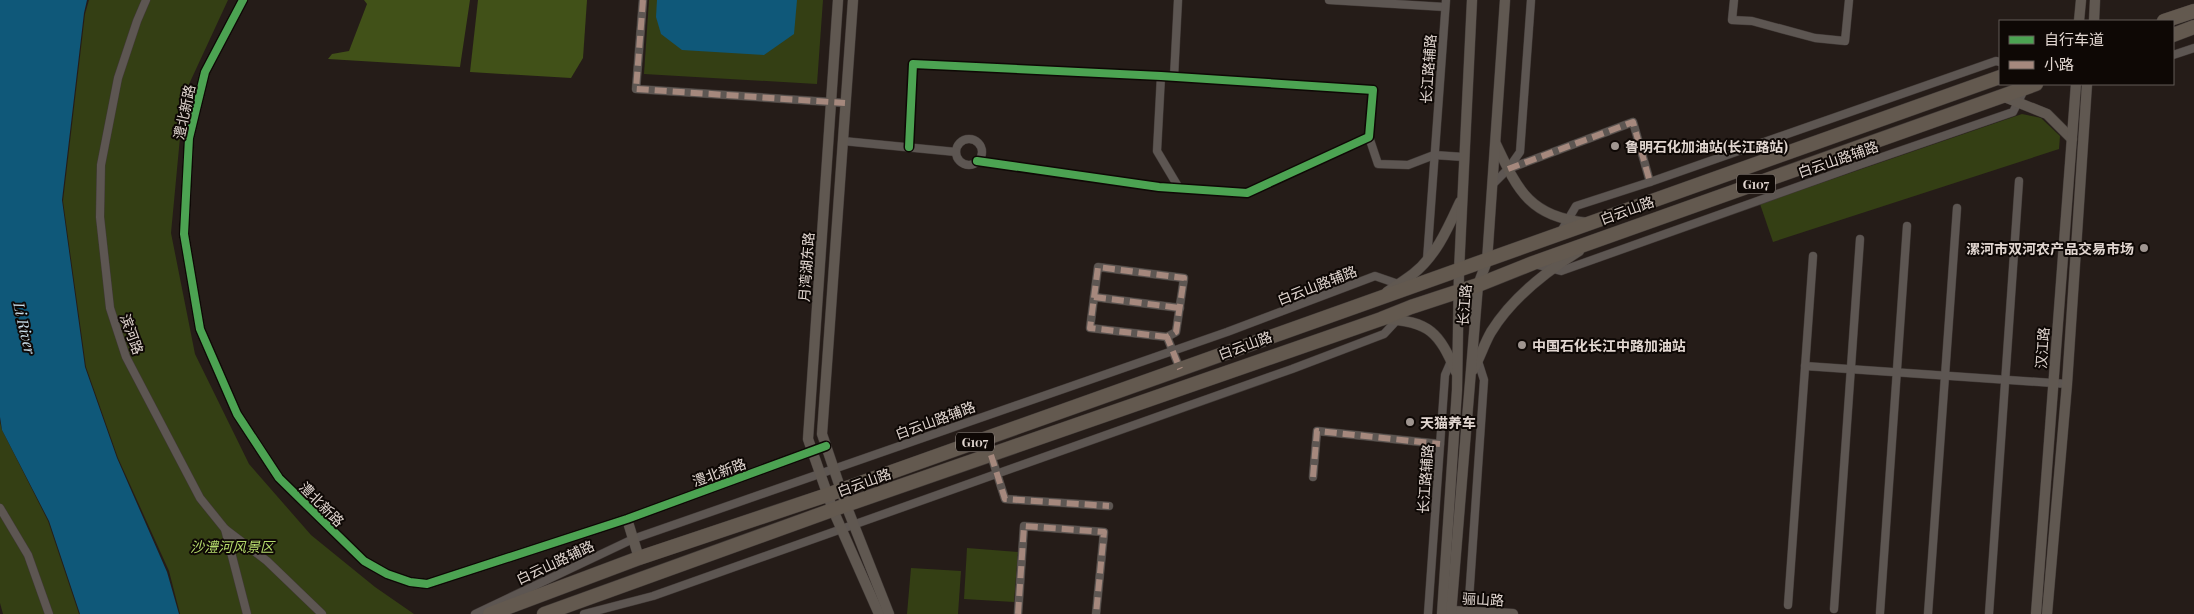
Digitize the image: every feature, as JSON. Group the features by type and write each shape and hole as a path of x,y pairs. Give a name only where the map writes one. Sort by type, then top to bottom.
{"highway":[{"path":"2167,20 2194,11"},
{"path":"2174,35 2194,27"},
{"name":"白云山路","path":"490,614 639,558 827,495 1379,298 1404,286 1459,271 1999,77"},
{"name":"白云山路","path":"544,614 839,507 1381,319 1459,290 1478,285 1533,263 2030,86"}],"street":[{"name":"滨河路","path":"146,0 118,78 102,165 100,217 110,308 126,357 200,498 225,528 267,561 322,614"},
{"name":"澧北新路","path":"243,0 205,72 189,138 184,234 200,329 237,414 279,478 364,561 387,574 410,582 427,584 627,519 826,446"},
{"path":"643,0 636,89 845,103"},
{"name":"月湾湖东路","path":"838,0 808,439 827,495 854,525 889,614"},
{"name":"月湾湖东路","path":"853,0 822,434 841,490 839,507 841,530 879,614"},
{"path":"1174,77 1178,0"},
{"path":"1329,0 1446,3"},
{"name":"长江路","path":"1448,613 1458,349 1459,271 1472,0"},
{"name":"长江路","path":"1448,613 1474,349 1478,285 1487,261 1505,0"},
{"path":"1493,184 1508,170 1520,152 1530,0"},
{"path":"1734,0 1732,20 1752,21 1814,38 1845,41 1849,0"},
{"path":"2079,20 2081,0"},
{"path":"2094,20 2096,0"},
{"name":"长江路辅路","path":"1427,260 1446,3"},
{"path":"2174,55 2194,48"},
{"path":"1560,234 1576,206 1996,61 1999,62"},
{"path":"909,147 913,64 1161,76 1373,90 1369,137 1378,164 1408,165 1434,155 1464,157"},
{"path":"1161,76 1156,151 1179,188"},
{"name":"汉江路","path":"2036,614 2076,85"},
{"name":"汉江路","path":"2048,614 2067,384 2087,85"},
{"path":"2019,102 2030,86"},
{"path":"2002,96 2047,114 2072,139"},
{"name":"白云山路辅路","path":"1533,263 1561,272 1841,171 2013,112 2019,102"},
{"path":"1508,170 1633,122 1650,182"},
{"path":"956,152 962,162 970,164 977,161 1179,188 1247,193 1369,137"},
{"path":"956,152 962,141 974,140 982,150 977,161"},
{"path":"843,141 956,152"},
{"path":"1495,141 1508,170 1529,201 1548,213 1568,220 1589,223"},
{"path":"1989,614 2019,180"},
{"path":"1404,286 1427,260 1444,236 1462,197"},
{"path":"1928,614 1956,208"},
{"path":"1880,612 1907,226"},
{"path":"1834,609 1860,239"},
{"path":"1470,376 1492,331 1508,310 1550,269 1594,242"},
{"path":"1788,606 1813,256"},
{"path":"1098,267 1184,278 1180,308 1176,332 1167,337 1090,328 1098,267"},
{"path":"1459,271 1478,285"},
{"name":"白云山路辅路","path":"475,614 633,539 1172,351 1375,276 1404,286"},
{"path":"1094,297 1180,308"},
{"path":"584,614 653,596 1384,334 1411,307"},
{"path":"1381,319 1418,324 1432,331 1444,344 1457,374"},
{"path":"1167,337 1180,369"},
{"name":"长江路辅路","path":"1428,614 1445,375 1458,349"},
{"path":"1468,612 1484,380 1474,349"},
{"path":"1806,366 2067,384"},
{"path":"1313,477 1318,430 1440,444"},
{"path":"991,454 1005,499 1109,506"},
{"path":"0,508 28,555 49,614"},
{"path":"627,519 639,558"},
{"path":"1018,614 1024,526 1104,532 1096,614"},
{"path":"225,528 247,614"},
{"name":"骊山路","path":"1448,613 1513,614"}],"green space":[{"name":"沙澧河风景区","path":"89,0 228,0 184,95 171,233 195,354 249,464 311,535 375,587 414,614 180,614 169,571 118,458 86,367 63,201 85,14"},
{"path":"364,0 470,0 460,67 328,59 332,54 349,51 367,4"},
{"path":"478,0 587,0 583,58 571,78 470,72"},
{"path":"649,0 823,0 817,84 644,74"},
{"path":"2022,114 2041,118 2060,136 2059,149 1773,242 1760,204"},
{"path":"0,422 2,430 48,521 79,614 3,614 0,603"},
{"path":"967,548 1018,552 1014,602 964,599"},
{"path":"911,568 961,571 958,614 907,614"}],"water":[{"name":"Li River","path":"0,0 87,0 62,200 85,367 117,458 167,572 179,614 80,614 49,521 2,430 0,417"},
{"path":"657,0 797,0 794,34 764,55 682,50 661,34 656,17"}],"marked path":[{"path":"643,0 636,89 845,103"},
{"path":"1508,169 1633,122 1650,182"},
{"path":"1167,337 1090,328 1098,267 1184,278 1176,332 1167,337 1180,369"},
{"path":"1094,297 1180,308"},
{"path":"1313,477 1317,431 1440,444"},
{"path":"991,455 1005,499 1109,506"},
{"path":"1018,614 1024,526 1104,532 1096,614"}],"cycle path":[{"path":"243,0 205,72 189,138 184,234 200,329 237,414 279,478 364,561 387,574 410,582 427,584 627,519 826,446"},
{"path":"909,147 913,64 1161,76 1373,90 1369,137 1247,193 1159,187 977,161"}],"place":[{"name":"鲁明石化加油站(长江路站)","path":"1615,146"},
{"name":"漯河市双河农产品交易市场","path":"2144,248"},
{"name":"中国石化长江中路加油站","path":"1522,345"},
{"name":"天猫养车","path":"1410,422"}]}
